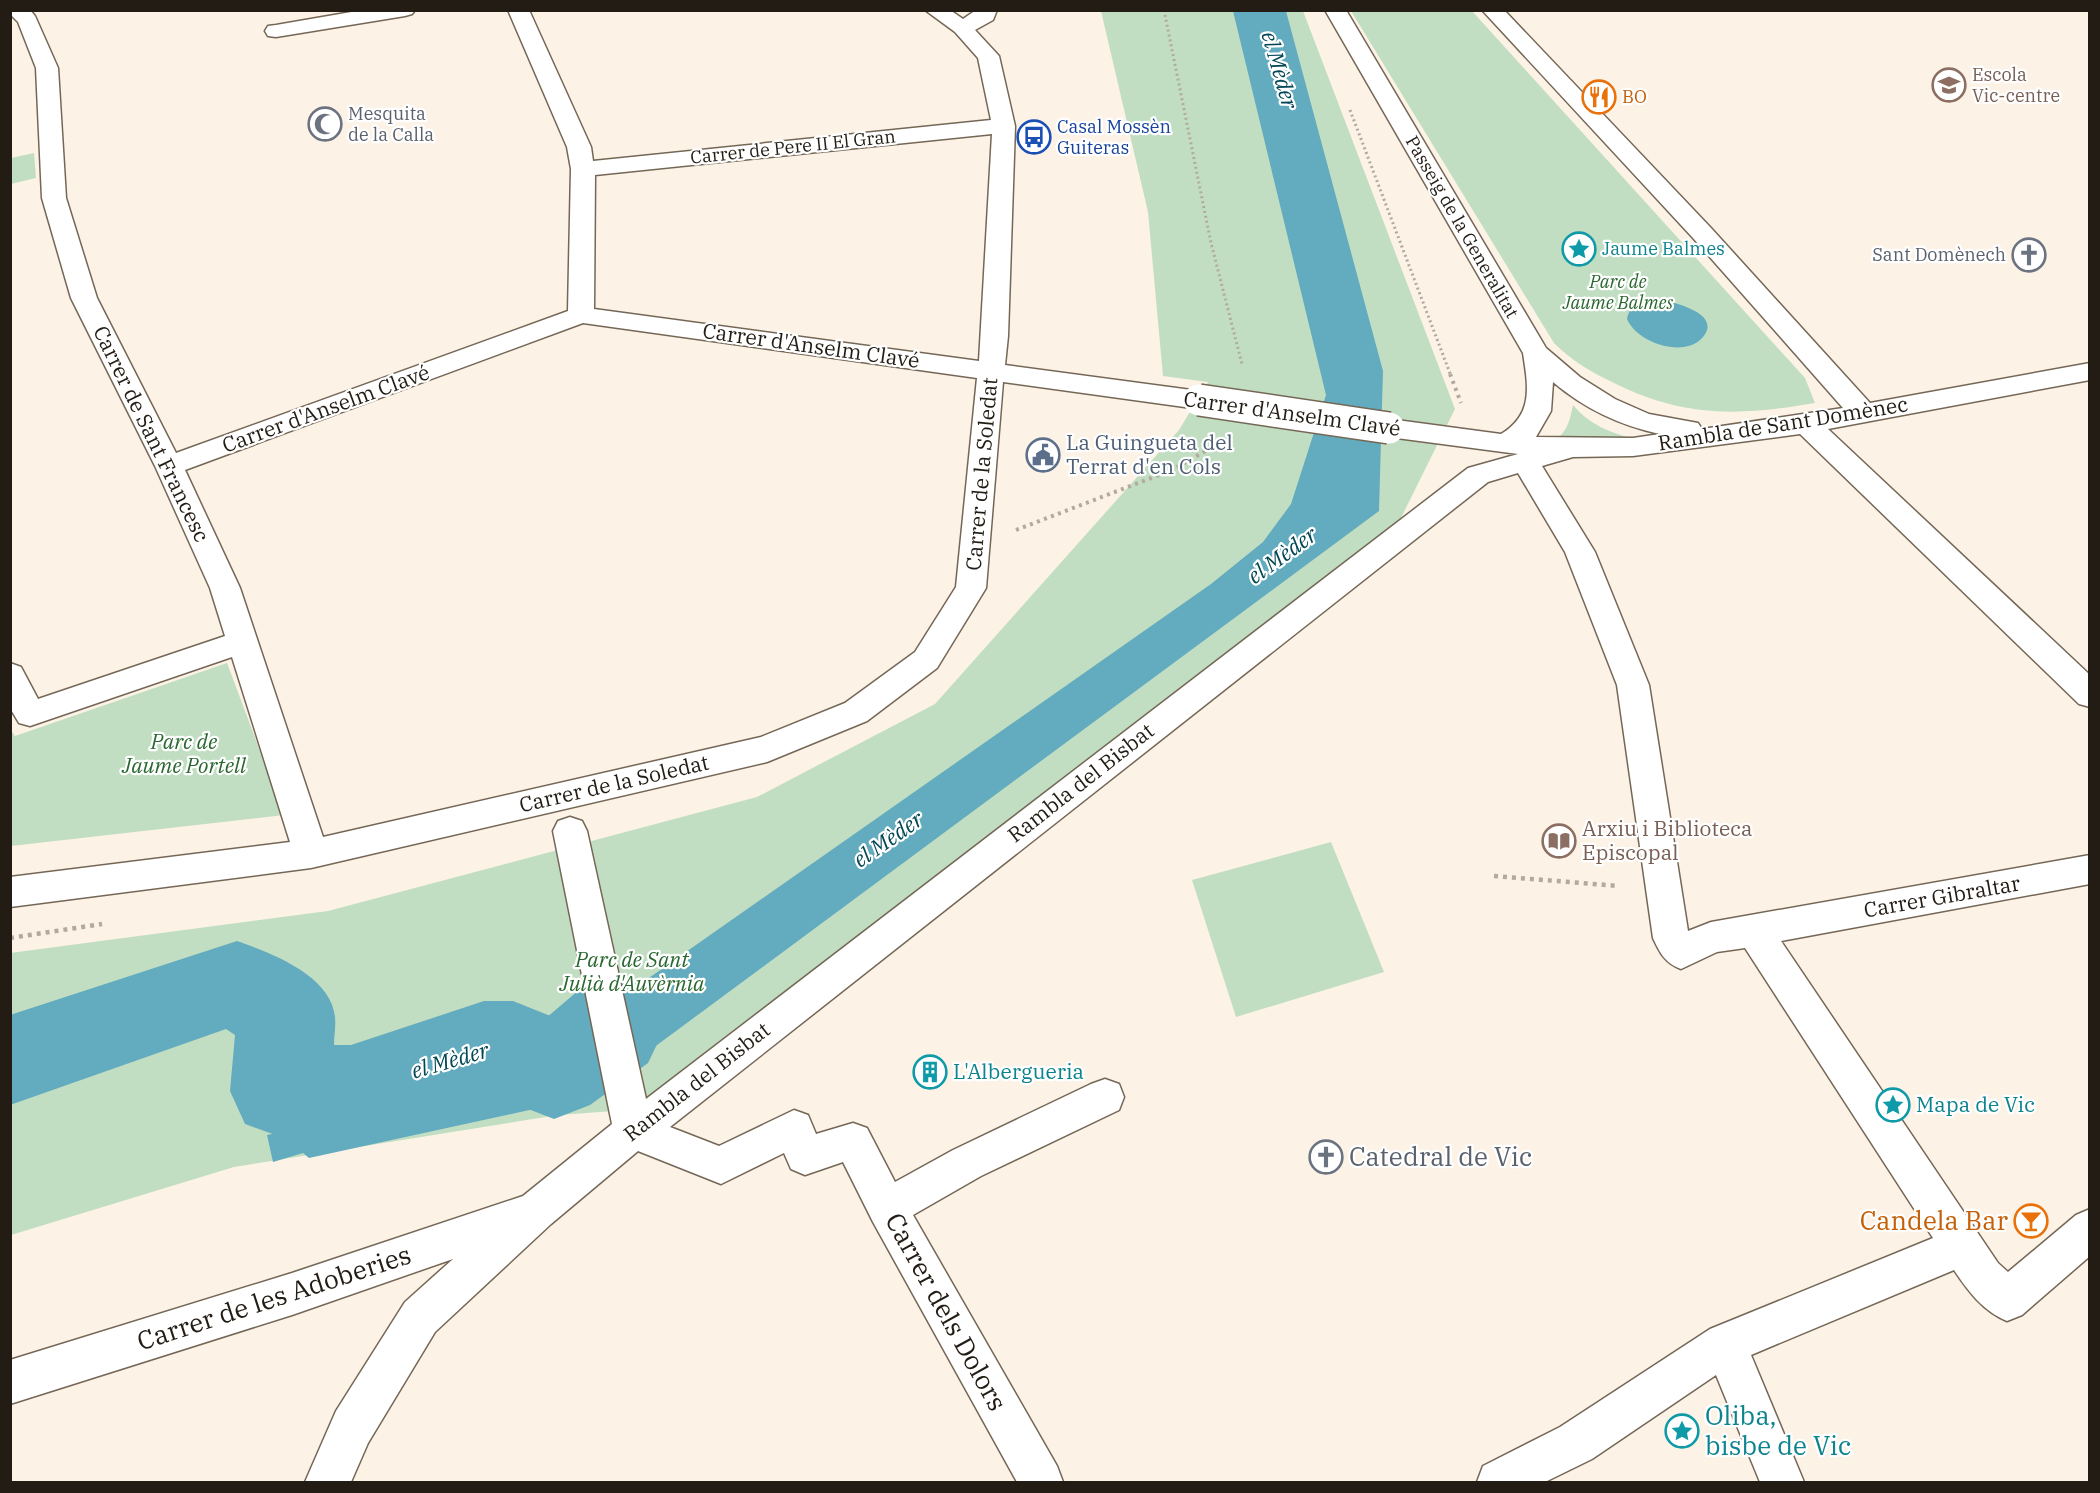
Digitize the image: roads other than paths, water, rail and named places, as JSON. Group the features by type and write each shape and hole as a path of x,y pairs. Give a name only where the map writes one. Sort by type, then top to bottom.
{"street":[{"name":"Carrer de Sant Francesc","path":"18,10 28,20 47,68 54,198 84,297 169,466 225,588 311,854"},
{"path":"276,32 405,10"},
{"path":"518,10 579,147 583,169 581,315"},
{"name":"Carrer de la Soledat","path":"10,892 311,854 767,749 856,712 926,660 971,588 996,336 1004,126 988,56 962,28 935,10"},
{"path":"962,28 986,16 987,10"},
{"name":"Passeig de la Generalitat","path":"1335,10 1536,353 1541,382 1538,405 1530,427 1516,453"},
{"path":"1492,10 1702,233 1863,413"},
{"name":"Carrer de Pere II El Gran","path":"583,169 1004,126"},
{"name":"Carrer d'Anselm Clavé","path":"169,466 581,315 1475,440 1516,453"},
{"path":"1536,353 1566,380 1606,408 1658,427 1744,434"},
{"name":"Rambla de Sant Domènec","path":"1572,448 1633,447 1744,434 2090,371"},
{"path":"1806,424 2090,695"},
{"name":"Rambla del Bisbat","path":"328,1482 352,1427 420,1317 537,1210 620,1141 1478,476 1516,453 1572,448"},
{"name":"Carrer Gibraltar","path":"1516,453 1580,552 1633,685 1671,938 1681,953 1711,937 1795,924 2090,869"},
{"path":"10,675 30,714 243,642"},
{"path":"570,831 620,1141"},
{"path":"1754,931 1983,1277 2007,1300 2090,1229"},
{"path":"887,1208 967,1163 1105,1097"},
{"name":"Carrer dels Dolors","path":"620,1141 721,1165 794,1128 805,1156 853,1141 887,1208 1041,1482"},
{"name":"Carrer de les Adoberies","path":"10,1382 292,1294 537,1210"},
{"path":"1499,1482 1576,1443 1725,1344 1962,1246"},
{"path":"1725,1344 1782,1482"}],"water":[{"path":"1233,11 1286,11 1383,371 1379,511 576,1105 543,1107 309,1158 303,1153 273,1162 267,1135 437,1102 470,1089 513,1046 579,990 646,980 1211,584 1263,542 1291,504 1326,395"},
{"path":"1653,299 1681,305 1700,314 1706,321 1707,328 1703,337 1695,344 1674,347 1651,341 1641,335 1632,328 1627,319 1628,314 1636,304"}],"waterway":[{"name":"el Mèder","path":"10,1060 237,983 286,1015 281,1091 351,1091 484,1046 513,1046 554,1073 613,1032"}],"place":[{"name":"Escola Vic-centre","path":"1949,85"},
{"name":"BO","path":"1599,97"},
{"name":"Mesquita de la Calla","path":"325,124"},
{"name":"Casal Mossèn Guiteras","path":"1034,137"},
{"name":"Jaume Balmes","path":"1579,249"},
{"name":"Sant Domènech","path":"2029,255"},
{"name":"La Guingueta del Terrat d'en Cols","path":"1043,455"},
{"name":"Arxiu i Biblioteca Episcopal","path":"1559,841"},
{"name":"L'Albergueria","path":"930,1072"},
{"name":"Mapa de Vic","path":"1893,1105"},
{"name":"Catedral de Vic","path":"1326,1157"},
{"name":"Candela Bar","path":"2031,1221"},
{"name":"Oliba, bisbe de Vic","path":"1682,1431"}],"park label":[{"name":"Parc de Jaume Balmes","path":"1618,292"},
{"name":"Parc de Jaume Portell","path":"184,754"},
{"name":"Parc de Sant Julià d'Auvèrnia","path":"632,972"}]}
